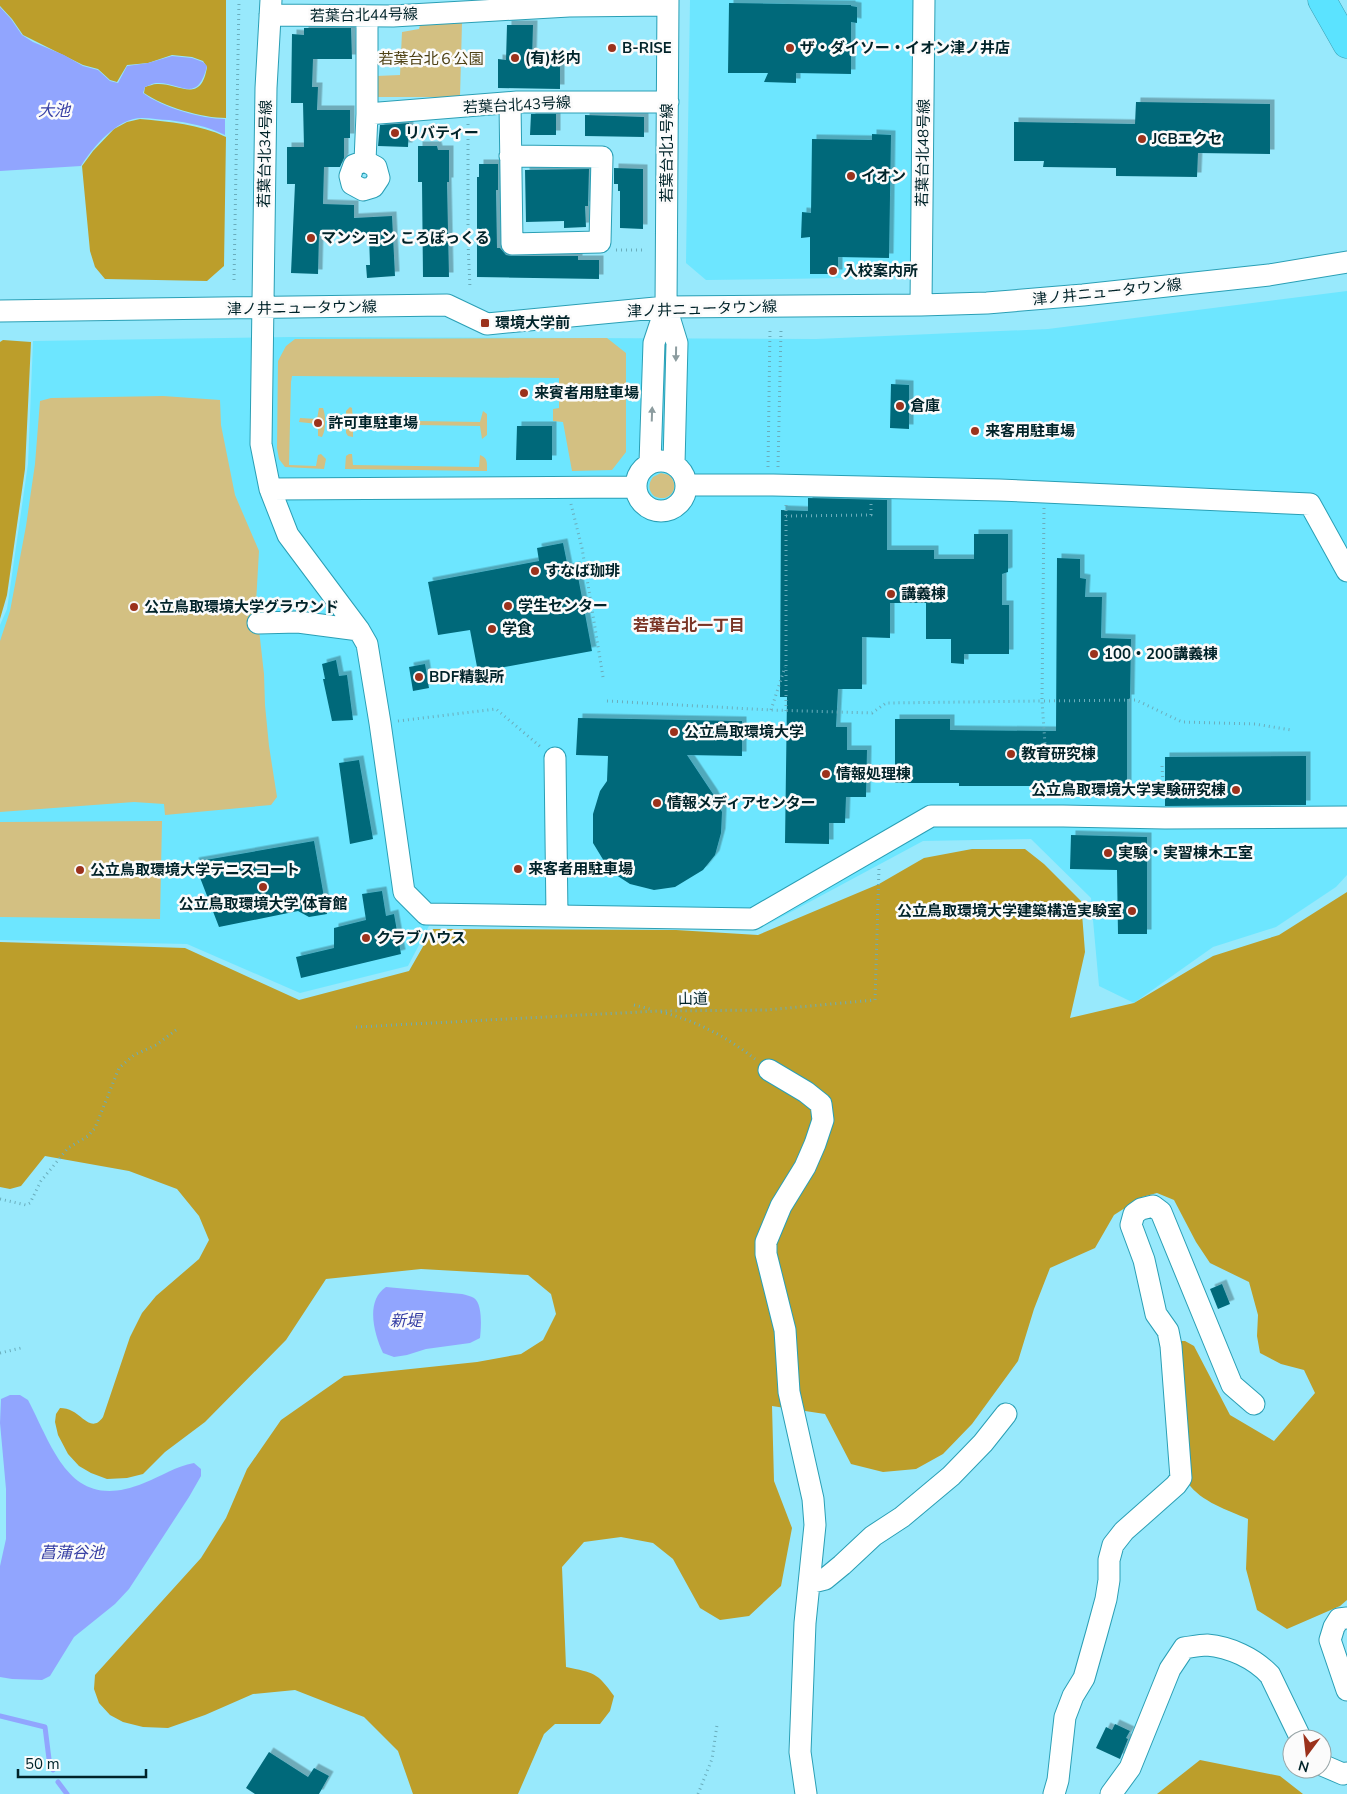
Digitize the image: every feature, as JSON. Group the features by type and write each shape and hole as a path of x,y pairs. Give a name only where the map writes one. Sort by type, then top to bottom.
{"highway":[{"path":"1322,0 1347,44"}],"street":[{"name":"若葉台北48号線","path":"921,305 924,0"},
{"path":"1309,0 1347,49"},
{"name":"若葉台北44号線","path":"270,8 367,16 668,2"},
{"name":"若葉台北1号線","path":"666,306 668,2"},
{"name":"若葉台北34号線","path":"270,8 266,88 261,444 270,489 288,535 359,630 367,644 404,892 426,914 752,918 931,816 1347,817"},
{"path":"365,161 367,16"},
{"name":"若葉台北43号線","path":"367,114 510,103 668,102"},
{"path":"510,103 510,156 512,244 600,242 602,157 510,156"},
{"name":"津ノ井ニュータウン線","path":"0,312 446,305 488,324 666,306 987,303 1083,296 1269,275 1347,262"},
{"path":"650,463 654,343 666,306"},
{"path":"666,306 677,343 674,464"},
{"path":"658,461 674,464 684,477 686,485 685,494 675,507 659,511 650,509 638,497 636,487 639,474 650,463 658,461"},
{"path":"686,485 999,490 1310,504 1347,572"},
{"path":"270,489 636,487"},
{"path":"258,623 298,622 359,630"},
{"path":"555,758 556,916"},
{"path":"769,1070 806,1092 821,1104 823,1120 805,1167 781,1206 766,1242 766,1254 785,1330 788,1392 813,1499 815,1525 809,1583 800,1752 809,1789"},
{"path":"1054,1794 1058,1780 1065,1717 1073,1696 1084,1678 1097,1632 1106,1599 1109,1560 1113,1545 1124,1531 1176,1485 1181,1478 1171,1346 1168,1331 1156,1314 1144,1260 1131,1225 1134,1214 1142,1209 1153,1206 1161,1212 1232,1385 1254,1404"},
{"path":"809,1583 825,1578 873,1536 902,1517 951,1476 983,1443 1006,1414"},
{"path":"1347,1618 1339,1619 1330,1640 1347,1690"},
{"path":"1112,1794 1130,1768 1170,1670 1178,1654 1184,1648 1206,1645 1225,1648 1250,1658 1262,1666 1270,1675 1296,1729"},
{"path":"1332,1769 1343,1774 1347,1773"}],"path":[{"path":"234,280 239,0"},
{"path":"468,107 468,243 470,288"},
{"path":"768,475 770,329"},
{"path":"778,475 781,329"},
{"path":"566,486 582,548 603,677"},
{"path":"786,710 786,516 871,515 871,500"},
{"path":"1044,503 1042,701 1045,744"},
{"path":"771,710 786,664"},
{"path":"607,702 872,713 886,703 1136,700 1182,722 1255,724 1290,730"},
{"path":"380,723 496,709 555,758"},
{"path":"1162,766 1165,818"},
{"name":"山道","path":"356,1027 658,1011 766,1010 875,1000 880,845"},
{"path":"634,1005 682,1017 706,1027 740,1047 769,1070"},
{"path":"0,1199 26,1205 30,1203 41,1180 68,1148 88,1136 95,1128 119,1068 134,1055 156,1045 176,1030"},
{"path":"0,1352 21,1348"},
{"path":"698,1794 712,1759 717,1725"}],"shaded area":[{"path":"0,0 226,0 226,118 216,118 183,111 162,103 144,93 145,87 156,84 188,89 200,86 207,67 203,61 192,57 172,55 148,63 127,65 117,82 110,80 98,69 83,65 23,35 0,6"},
{"path":"690,0 924,0 916,277 706,280 686,263"},
{"path":"140,119 195,126 226,137 224,266 207,281 105,279 95,267 90,251 82,166 114,129 127,122"},
{"name":"公立鳥取環境大学","path":"1347,291 1347,875 1336,887 1276,927 1213,947 1134,1003 1099,986 1091,898 1031,839 923,841 761,928 430,924 408,966 300,993 187,944 0,940 0,625 7,609 28,464 33,341 291,337 816,339 1048,329"},
{"path":"3,340 31,342 25,469 7,595 0,619 0,342"},
{"path":"972,849 1025,849 1044,864 1081,901 1085,952 1070,1018 1134,1003 1213,956 1279,935 1347,892 1347,1600 1340,1606 1287,1629 1257,1610 1246,1569 1248,1519 1207,1500 1193,1490 1188,1483 1176,1341 1185,1341 1194,1346 1230,1415 1274,1441 1315,1393 1304,1370 1281,1364 1260,1353 1257,1336 1258,1315 1249,1282 1210,1263 1196,1242 1174,1200 1157,1193 1142,1197 1114,1215 1095,1248 1050,1268 1034,1309 1018,1361 972,1424 943,1454 916,1469 883,1472 851,1464 825,1414 772,1406 774,1481 792,1528 781,1586 749,1616 720,1620 700,1608 673,1559 653,1543 621,1537 584,1542 562,1567 566,1667 589,1672 599,1678 614,1696 610,1711 600,1724 555,1724 544,1734 518,1794 413,1794 398,1751 364,1717 295,1690 253,1694 205,1715 168,1728 143,1727 123,1722 110,1715 99,1703 94,1689 95,1675 201,1558 226,1518 247,1469 281,1420 344,1376 477,1362 521,1354 543,1340 556,1314 551,1294 528,1275 421,1269 326,1279 286,1340 205,1422 165,1452 143,1474 127,1478 107,1479 79,1466 68,1454 58,1435 55,1422 56,1414 60,1408 66,1409 71,1410 88,1422 95,1424 99,1422 103,1417 130,1337 142,1313 156,1296 199,1259 209,1240 199,1216 177,1189 129,1171 45,1156 21,1186 10,1189 0,1187 0,942 185,948 299,1000 409,971 433,929 676,930 758,935 879,884 924,858"},
{"path":"1200,1760 1280,1776 1303,1794 1157,1794"}],"green space":[{"name":"若葉台北６公園","path":"462,23 460,97 377,97 376,76 400,75 402,32 419,29 420,25"},
{"path":"607,338 626,353 626,452 612,470 572,471 563,422 553,421 553,409 559,408 559,378 292,376 289,465 316,466 318,455 321,454 326,459 324,469 285,467 279,459 277,448 278,361 286,346 295,339"},
{"name":"公立鳥取環境大学グラウンド","path":"163,396 220,400 221,425 235,495 259,551 256,603 264,674 269,746 277,797 271,805 165,815 164,804 134,802 0,812 0,641 10,611 26,526 35,464 40,401 51,398"},
{"path":"350,407 352,408 353,420 480,422 483,411 487,414 487,435 482,439 480,426 353,424 353,437 348,436 346,433 346,411"},
{"path":"319,408 323,408 325,415 325,427 322,437 318,436 318,424 299,422 300,418 317,419"},
{"path":"352,454 353,465 479,467 480,455 486,459 487,471 345,469 346,456"},
{"path":"661,473 669,475 674,484 672,493 664,498 654,496 649,487 653,477"},
{"name":"公立鳥取環境大学テニスコート","path":"162,821 160,919 0,917 0,822"}],"water":[{"name":"大池","path":"0,7 22,35 83,66 98,70 110,81 118,83 127,66 148,63 172,56 192,58 203,62 207,66 203,78 193,88 187,89 165,83 156,83 145,87 143,93 160,103 182,111 205,117 225,119 225,135 205,127 184,122 145,118 133,119 115,128 99,142 81,166 0,171"},
{"name":"新堤","path":"386,1287 462,1294 473,1297 477,1301 480,1311 480,1338 470,1343 426,1349 407,1355 394,1357 383,1353 374,1327 373,1309 379,1293"},
{"name":"菖蒲谷池","path":"10,1395 20,1395 28,1400 57,1457 82,1484 99,1490 119,1490 144,1483 187,1464 194,1463 201,1469 201,1476 189,1497 129,1589 115,1604 74,1637 50,1676 42,1680 0,1677 0,1566 6,1539 6,1489 0,1423 1,1399"}],"building":[{"name":"ザ・ダイソー・イオン津ノ井店","path":"729,3 851,5 857,7 857,23 851,22 851,74 796,73 796,83 764,82 768,73 728,73"},
{"path":"507,25 533,25 532,60 560,60 560,89 498,88 498,59 506,60"},
{"path":"304,28 351,28 352,59 313,59 312,87 318,87 317,110 350,110 350,138 344,138 344,158 340,167 324,167 323,204 354,205 354,218 392,216 395,276 367,278 366,265 370,265 369,235 319,234 318,274 291,273 295,184 287,184 287,147 304,147 303,103 291,103 292,34 304,35"},
{"name":"JCBエクセ","path":"1136,102 1270,104 1270,154 1198,153 1197,177 1116,176 1116,168 1043,167 1044,161 1014,161 1014,122 1135,124"},
{"path":"531,114 556,114 556,135 530,135"},
{"path":"585,115 644,117 644,137 585,136"},
{"path":"409,123 408,147 378,146 380,125"},
{"name":"イオン","path":"872,134 891,135 889,258 838,257 838,274 810,274 810,237 801,238 802,212 811,213 812,139 872,140"},
{"path":"418,146 437,146 438,150 449,150 449,182 447,182 449,277 423,277 422,182 418,182"},
{"path":"479,164 498,164 498,190 496,190 497,248 500,248 506,255 512,256 578,256 578,260 599,260 599,279 477,277 477,177 479,177"},
{"path":"614,168 643,169 643,229 620,228 620,191 618,191 618,184 614,184"},
{"path":"589,169 588,206 585,206 586,227 564,228 564,221 526,222 525,170"},
{"name":"倉庫","path":"891,384 909,385 909,429 890,428"},
{"path":"517,426 552,426 552,460 516,460"},
{"name":"講義棟","path":"808,498 887,500 887,550 934,550 934,559 974,559 974,534 1008,534 1008,572 1002,574 1002,605 1009,605 1009,654 964,654 964,664 951,663 951,639 926,639 926,603 890,603 890,638 862,637 862,689 838,689 836,727 847,727 847,750 867,750 866,797 846,797 845,823 829,823 829,844 785,843 787,697 780,697 781,510 808,511"},
{"name":"学生センター","path":"563,543 568,568 576,566 592,651 478,672 470,630 438,635 428,582 539,561 537,548"},
{"path":"1057,558 1080,559 1080,578 1086,579 1085,597 1102,597 1101,638 1131,639 1130,699 1127,699 1127,790 1032,789 1033,786 959,786 959,783 895,783 895,719 950,719 950,730 1056,731"},
{"path":"336,660 339,676 347,675 353,720 332,721 323,679 325,679 322,664"},
{"name":"BDF精製所","path":"425,664 429,688 413,691 409,667"},
{"name":"情報メディアセンター","path":"578,718 742,721 742,756 687,755 713,794 722,812 721,833 715,855 703,870 675,887 654,890 630,884 610,871 593,843 593,814 600,791 607,781 608,756 576,755"},
{"name":"公立鳥取環境大学実験研究棟","path":"1306,756 1306,805 1165,806 1165,757"},
{"path":"359,760 373,839 350,844 339,763"},
{"path":"1071,835 1147,837 1147,934 1118,934 1117,870 1070,869"},
{"name":"公立鳥取環境大学 体育館","path":"314,841 327,914 309,917 298,911 219,927 194,862"},
{"name":"クラブハウス","path":"382,891 386,916 394,914 401,954 301,978 296,957 334,948 334,928 366,920 362,894"},
{"path":"1222,1284 1230,1304 1218,1309 1210,1289"},
{"path":"1115,1724 1130,1731 1120,1759 1096,1748 1106,1727 1112,1730"},
{"path":"269,1752 308,1777 314,1768 329,1776 319,1794 255,1794 246,1788"}],"waterway":[{"path":"0,1716 45,1727 49,1759 53,1770"},
{"path":"58,1782 67,1794"}],"place":[{"name":"B-RISE","path":"612,48"},
{"name":"ザ・ダイソー・イオン津ノ井店","path":"790,48"},
{"name":"(有)杉内","path":"515,58"},
{"name":"リバティー","path":"395,133"},
{"name":"JCBエクセ","path":"1142,139"},
{"name":"イオン","path":"851,176"},
{"name":"マンション ころぽっくる","path":"311,238"},
{"name":"入校案内所","path":"833,271"},
{"name":"環境大学前","path":"485,323"},
{"name":"来賓者用駐車場","path":"524,393"},
{"name":"倉庫","path":"900,406"},
{"name":"許可車駐車場","path":"318,423"},
{"name":"来客用駐車場","path":"975,431"},
{"name":"すなば珈琲","path":"535,571"},
{"name":"講義棟","path":"891,594"},
{"name":"学生センター","path":"508,606"},
{"name":"公立鳥取環境大学グラウンド","path":"134,607"},
{"name":"学食","path":"492,629"},
{"name":"100・200講義棟","path":"1094,654"},
{"name":"BDF精製所","path":"419,677"},
{"name":"公立鳥取環境大学","path":"674,732"},
{"name":"教育研究棟","path":"1011,754"},
{"name":"情報処理棟","path":"826,774"},
{"name":"公立鳥取環境大学実験研究棟","path":"1236,790"},
{"name":"情報メディアセンター","path":"657,803"},
{"name":"実験・実習棟木工室","path":"1108,853"},
{"name":"来客者用駐車場","path":"518,869"},
{"name":"公立鳥取環境大学テニスコート","path":"80,870"},
{"name":"公立鳥取環境大学 体育館","path":"263,887"},
{"name":"公立鳥取環境大学建築構造実験室","path":"1132,911"},
{"name":"クラブハウス","path":"366,938"}],"district":[{"name":"若葉台北一丁目","path":"689,626"}]}
